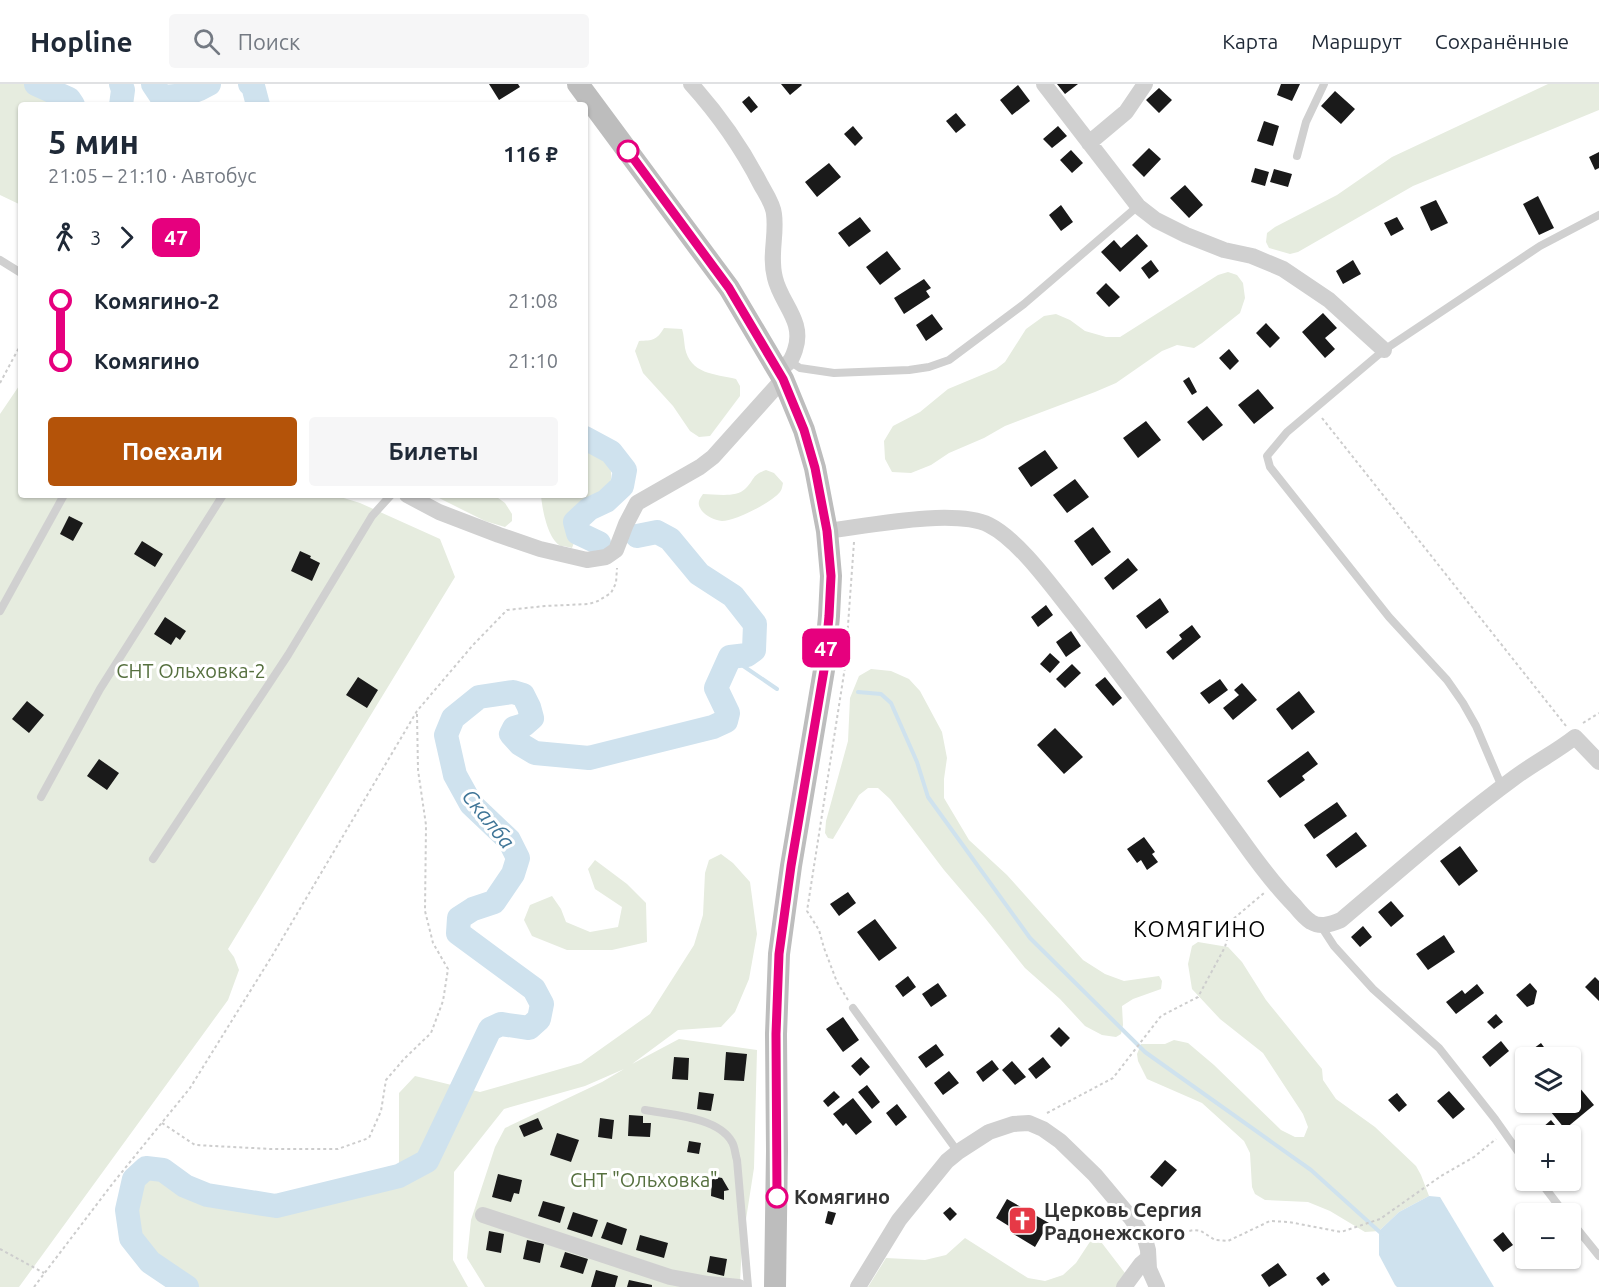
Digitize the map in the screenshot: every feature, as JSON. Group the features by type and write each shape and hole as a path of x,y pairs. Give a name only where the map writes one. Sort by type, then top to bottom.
{"street":[{"path":"578,84 729,288 784,370 815,468 827,531 831,576 824,670 791,866 779,954 776,1034 775,1287"},
{"path":"413,498 439,512 499,536 540,549 587,560 606,557 616,550 637,503 700,467 713,457 784,370 798,341 797,329 775,281 771,264 774,211 742,150 691,84"},
{"path":"1044,84 1138,206 1156,220 1186,235 1224,250 1252,256 1282,269 1329,300 1384,350"},
{"path":"1089,143 1126,112 1145,84"},
{"path":"827,531 906,520 945,518 988,524 1000,533 1017,547 1042,574 1114,664 1275,885 1310,922 1321,925 1341,920 1502,787 1575,737 1599,762"},
{"path":"858,1287 898,1220 947,1161 989,1132 1003,1126 1029,1123 1043,1129 1060,1141 1095,1175 1131,1218 1145,1239 1149,1269 1157,1287"},
{"path":"483,1215 670,1277 739,1287"},
{"path":"1124,1287 1148,1258"}],"lane":[{"path":"1297,156 1306,122 1324,84"},
{"path":"784,370 800,368 834,373 909,369 929,367 949,360 1024,304 1138,206"},
{"path":"1502,787 1476,726 1447,680 1389,617 1269,467 1267,456 1287,432 1384,350 1540,246 1599,215"},
{"path":"0,260 18,271"},
{"path":"0,611 62,498"},
{"path":"41,797 100,689 221,498"},
{"path":"153,859 288,655 372,516 388,498"},
{"path":"1321,925 1334,946 1373,989 1439,1048 1515,1148"},
{"path":"853,1008 958,1152"},
{"path":"645,1110 710,1124 725,1133 732,1143 737,1160 748,1287"},
{"path":"1547,1191 1557,1203"},
{"path":"1581,1234 1599,1256"}],"path":[{"path":"0,383 18,350"},
{"path":"1314,408 1575,737 1584,722 1599,713"},
{"path":"34,1287 113,1183 190,1088 333,854 417,711 472,645 507,610 589,604 611,593 616,583 616,550"},
{"path":"162,1123 195,1145 271,1149 338,1149 369,1138 381,1111 386,1080 431,1033 443,1001 448,969 434,943 424,911 426,825 418,770 417,711"},
{"path":"1029,1123 1113,1078 1161,1016 1198,997 1225,947 1232,920 1275,885"},
{"path":"807,911 819,930 837,981 853,1008"},
{"path":"1145,1239 1194,1230 1201,1231 1215,1240 1228,1241 1270,1221 1289,1222 1341,1232 1380,1219 1441,1176 1474,1157 1503,1131"},
{"path":"0,1249 44,1274"}],"green space":[{"path":"0,84 25,84 37,91 59,98 63,102 18,102 18,204 0,195"},
{"path":"1548,84 1599,84 1599,110 1413,186 1298,252 1290,254 1269,248 1266,242 1267,233 1275,227 1337,195 1392,157"},
{"path":"1228,272 1237,275 1243,283 1245,298 1240,313 1194,348 1177,345 1162,351 1116,383 1005,426 911,473 892,472 885,459 884,441 893,426 920,412 948,389 996,369 1005,362 1026,329 1044,316 1056,314 1070,320 1085,331 1106,337 1120,337 1218,275"},
{"path":"664,328 682,329 688,357 698,368 712,374 736,379 740,386 740,396 710,436 699,437 690,431 673,406 643,373 635,351 639,341 654,339"},
{"name":"СНТ Ольховка-2","path":"18,387 18,498 344,498 440,539 455,577 228,949 239,970 228,1000 19,1287 0,1287 0,414"},
{"path":"588,451 597,453 606,459 611,472 611,481 607,488 579,507 569,519 568,525 575,540 572,548 556,543 544,516 541,498 588,498"},
{"path":"766,470 774,473 783,483 780,492 761,506 744,515 722,521 708,516 700,509 699,502 703,494 736,494 748,486 755,476"},
{"path":"439,498 498,498 505,503 512,514 512,521 505,527 485,521"},
{"path":"871,669 891,671 909,679 920,691 942,732 947,758 944,798 969,840 1007,875 1083,960 1105,974 1124,981 1159,976 1162,981 1161,989 1133,999 1122,1006 1121,1034 1116,1037 1102,1035 1085,1026 1060,999 1025,968 944,870 890,799 878,788 868,788 859,795 833,839 828,838 825,833 826,821 848,741 850,698 859,676"},
{"name":"СНТ \"Ольховка\"","path":"721,854 733,863 750,882 757,934 749,979 735,1012 721,1027 678,1030 632,1064 679,1039 757,1050 754,1168 742,1245 740,1282 746,1287 485,1287 467,1258 471,1220 495,1147 505,1128 602,1082 624,1069 585,1086 504,1109 454,1172 453,1260 468,1287 187,1287 150,1262 131,1238 127,1210 134,1179 146,1168 163,1170 185,1186 207,1195 276,1206 399,1176 399,1093 415,1076 480,1092 581,1063 650,1014 694,945 703,915 705,873 709,860"},
{"path":"595,860 627,884 646,903 647,942 612,950 567,950 532,936 524,920 530,905 552,896 566,922 590,932 618,927 622,907 595,889 588,869"},
{"path":"1198,942 1228,947 1242,962 1266,1000 1322,1069 1323,1080 1336,1099 1375,1127 1416,1166 1429,1196 1399,1212 1379,1231 1365,1232 1330,1211 1308,1202 1265,1200 1255,1194 1252,1187 1250,1153 1244,1141 1202,1103 1147,1079 1138,1061 1137,1054 1141,1044 1165,1044 1174,1040 1188,1043 1281,1130 1295,1137 1304,1137 1308,1127 1303,1114 1263,1053 1220,1019 1192,989 1188,964 1192,946"},
{"path":"1095,1234 1128,1277 1121,1287 868,1287 886,1258 925,1260 946,1255 965,1238 1028,1278 1045,1281 1063,1275 1076,1263"}],"water":[{"path":"1429,1196 1440,1197 1494,1287 1397,1287 1395,1285 1379,1255 1379,1231 1399,1212"}],"building":[{"path":"489,84 518,84 520,87 499,100"},
{"path":"781,84 801,84 802,85 790,95"},
{"path":"1057,84 1078,84 1065,94"},
{"path":"1281,84 1300,84 1292,101 1277,95"},
{"path":"1018,85 1030,101 1012,115 1000,100"},
{"path":"1159,88 1172,100 1159,113 1146,100"},
{"path":"1335,91 1355,109 1341,124 1321,106"},
{"path":"749,96 758,107 751,113 742,102"},
{"path":"956,113 966,125 956,133 946,121"},
{"path":"1264,121 1279,126 1273,146 1257,141"},
{"path":"853,126 863,138 855,146 844,134"},
{"path":"1058,126 1067,136 1052,148 1043,139"},
{"path":"1149,148 1161,159 1144,177 1132,165"},
{"path":"1071,150 1083,163 1072,173 1060,160"},
{"path":"1599,152 1599,168 1595,170 1589,157"},
{"path":"829,163 841,177 817,197 805,182"},
{"path":"1255,168 1269,172 1265,186 1251,182"},
{"path":"1274,169 1292,174 1288,187 1270,182"},
{"path":"1185,185 1203,205 1189,218 1170,198"},
{"path":"1538,196 1554,228 1539,235 1523,204"},
{"path":"1436,200 1448,223 1431,231 1420,207"},
{"path":"1061,205 1073,222 1061,231 1049,215"},
{"path":"860,217 871,231 849,247 838,233"},
{"path":"1397,217 1404,229 1391,236 1384,223"},
{"path":"1137,234 1148,246 1120,272 1101,252 1114,240 1121,248"},
{"path":"887,251 901,269 880,285 866,267"},
{"path":"1151,260 1159,271 1149,279 1141,268"},
{"path":"1353,260 1361,274 1343,284 1336,271"},
{"path":"924,279 931,288 926,291 930,297 904,314 894,298"},
{"path":"1106,283 1120,297 1109,307 1096,293"},
{"path":"1323,313 1337,328 1325,338 1335,349 1325,358 1302,332"},
{"path":"932,314 943,329 926,341 916,325"},
{"path":"1266,323 1280,338 1270,348 1256,333"},
{"path":"1229,349 1239,361 1230,370 1219,358"},
{"path":"1189,377 1197,392 1192,395 1183,381"},
{"path":"1258,389 1274,408 1254,424 1238,405"},
{"path":"1207,406 1223,425 1203,441 1187,422"},
{"path":"1146,421 1161,440 1138,458 1123,438"},
{"path":"1045,450 1058,468 1031,487 1018,468"},
{"path":"1075,479 1089,497 1067,513 1053,495"},
{"path":"69,516 83,523 73,541 60,534"},
{"path":"1093,527 1111,552 1092,566 1074,541"},
{"path":"142,541 163,554 155,567 134,554"},
{"path":"300,551 320,563 312,581 291,571"},
{"path":"1128,558 1138,570 1113,590 1104,578"},
{"path":"1160,598 1169,612 1146,629 1136,616"},
{"path":"1046,605 1053,615 1038,627 1031,617"},
{"path":"165,617 186,631 180,640 176,637 171,645 154,634"},
{"path":"1192,625 1201,637 1173,660 1166,652 1182,639 1179,635"},
{"path":"1071,631 1081,646 1066,657 1056,642"},
{"path":"1050,653 1060,662 1050,673 1040,664"},
{"path":"1072,664 1081,673 1065,688 1056,679"},
{"path":"358,677 378,690 367,708 346,695"},
{"path":"1105,677 1122,698 1113,706 1095,685"},
{"path":"1220,679 1228,690 1209,704 1200,693"},
{"path":"1242,683 1257,700 1233,720 1223,708 1239,695 1234,690"},
{"path":"1299,691 1315,712 1292,730 1276,709"},
{"path":"27,701 44,715 29,733 12,719"},
{"path":"1055,728 1083,757 1064,774 1037,745"},
{"path":"1308,751 1318,764 1302,776 1305,780 1280,798 1267,781"},
{"path":"99,759 119,773 107,790 87,776"},
{"path":"1337,802 1347,816 1314,839 1304,825"},
{"path":"1356,832 1367,846 1336,868 1326,855"},
{"path":"1144,837 1155,852 1152,854 1158,862 1147,870 1141,860 1137,863 1127,849"},
{"path":"1460,846 1478,871 1459,886 1440,861"},
{"path":"848,892 856,903 839,916 830,904"},
{"path":"1391,901 1404,916 1391,927 1378,912"},
{"path":"875,919 897,948 879,961 857,932"},
{"path":"1363,926 1372,937 1360,947 1351,937"},
{"path":"1444,935 1455,952 1428,970 1416,954"},
{"path":"908,976 916,987 903,997 895,986"},
{"path":"1595,977 1599,981 1599,1001 1585,987"},
{"path":"938,983 947,996 931,1007 922,994"},
{"path":"1530,983 1537,991 1534,1004 1527,1007 1516,995"},
{"path":"1477,984 1484,993 1456,1014 1446,1002 1462,990 1465,994"},
{"path":"1496,1014 1503,1022 1494,1029 1487,1022"},
{"path":"843,1017 859,1040 843,1052 826,1029"},
{"path":"1059,1027 1070,1038 1061,1047 1050,1036"},
{"path":"1501,1041 1509,1051 1490,1067 1482,1057"},
{"path":"936,1044 944,1055 926,1068 918,1057"},
{"path":"726,1052 747,1054 744,1081 724,1080"},
{"path":"674,1057 689,1058 688,1080 672,1079"},
{"path":"861,1057 870,1067 860,1076 851,1066"},
{"path":"1043,1057 1051,1067 1036,1079 1028,1069"},
{"path":"992,1060 999,1069 983,1082 976,1072"},
{"path":"1012,1061 1026,1077 1015,1085 1002,1070"},
{"path":"949,1071 959,1083 943,1095 934,1083"},
{"path":"867,1085 880,1102 872,1109 858,1092"},
{"path":"1581,1090 1594,1105 1570,1125 1562,1125 1552,1113 1581,1113"},
{"path":"834,1091 840,1097 828,1107 823,1101"},
{"path":"1449,1091 1465,1109 1453,1119 1437,1101"},
{"path":"699,1092 714,1094 711,1111 697,1109"},
{"path":"1397,1093 1407,1105 1399,1112 1388,1100"},
{"path":"853,1098 872,1122 856,1135 846,1123 843,1126 833,1114"},
{"path":"897,1104 907,1117 896,1126 886,1113"},
{"path":"629,1115 643,1116 643,1123 651,1123 650,1137 628,1136"},
{"path":"538,1118 543,1129 524,1137 519,1126"},
{"path":"600,1118 614,1120 612,1139 598,1137"},
{"path":"1551,1120 1555,1125 1545,1125"},
{"path":"557,1133 579,1140 571,1162 550,1155"},
{"path":"689,1141 701,1143 699,1154 687,1152"},
{"path":"1165,1160 1177,1170 1162,1187 1150,1177"},
{"path":"498,1174 522,1180 519,1194 514,1193 511,1202 492,1197"},
{"path":"712,1176 722,1178 729,1190 724,1191 724,1200 711,1196"},
{"name":"Церковь Сергия Радонежского","path":"1007,1199 1049,1223 1035,1247 1010,1232 1012,1228 996,1218"},
{"path":"543,1201 565,1207 560,1223 538,1216"},
{"path":"950,1207 957,1214 950,1221 943,1213"},
{"path":"828,1211 836,1213 832,1225 825,1223"},
{"path":"573,1212 598,1220 592,1237 567,1229"},
{"path":"607,1222 627,1229 622,1245 601,1238"},
{"path":"489,1231 504,1234 501,1253 486,1250"},
{"path":"1503,1232 1513,1245 1503,1252 1493,1240"},
{"path":"640,1235 668,1243 664,1258 636,1250"},
{"path":"527,1240 544,1244 540,1263 523,1259"},
{"path":"565,1252 588,1259 583,1274 560,1267"},
{"path":"710,1256 727,1259 724,1276 707,1272"},
{"path":"1278,1263 1287,1275 1269,1287 1261,1275"},
{"path":"596,1270 618,1276 615,1287 591,1287"},
{"path":"1324,1272 1330,1280 1322,1286 1316,1278"},
{"path":"629,1280 652,1285 652,1287 627,1287"}],"waterway":[{"name":"Скалба","path":"36,84 71,102"},
{"name":"Скалба","path":"121,84 123,90 121,102"},
{"name":"Скалба","path":"153,84 161,96 186,94 209,84"},
{"name":"Скалба","path":"250,84 253,86 257,102"},
{"name":"Скалба","path":"588,440 611,452 625,470 622,486 606,501 589,509 575,522 578,533 599,543"},
{"name":"Скалба","path":"187,1287 150,1262 131,1238 127,1210 134,1179 146,1168 163,1170 185,1186 207,1195 276,1206 399,1176 427,1161 490,1029 501,1024 529,1028 539,1019 542,1004 534,989 458,933 459,918 473,909 494,902 513,874 518,858 509,840 471,804 455,775 446,735 453,718 479,697 513,692 523,695 532,718 524,725 514,728 511,734 520,744 535,753 589,758 713,727 726,721 728,713 716,688 730,657 747,655 754,650 755,624 733,596 699,574 670,539 657,532 637,536"},
{"path":"730,657 777,689"},
{"path":"858,692 881,694 891,703 917,762 928,797 1030,938 1145,1052 1311,1170 1382,1234"}],"bus line":[{"name":"47","path":"628,151 729,288 783,379 804,430 815,468 827,531 831,576 824,670 791,866 779,954 776,1034 777,1197"}],"place":[{"name":"Комягино","path":"777,1197"},
{"name":"Церковь Сергия Радонежского","path":"1023,1221"}],"district":[{"name":"КОМЯГИНО","path":"1200,929"}]}
